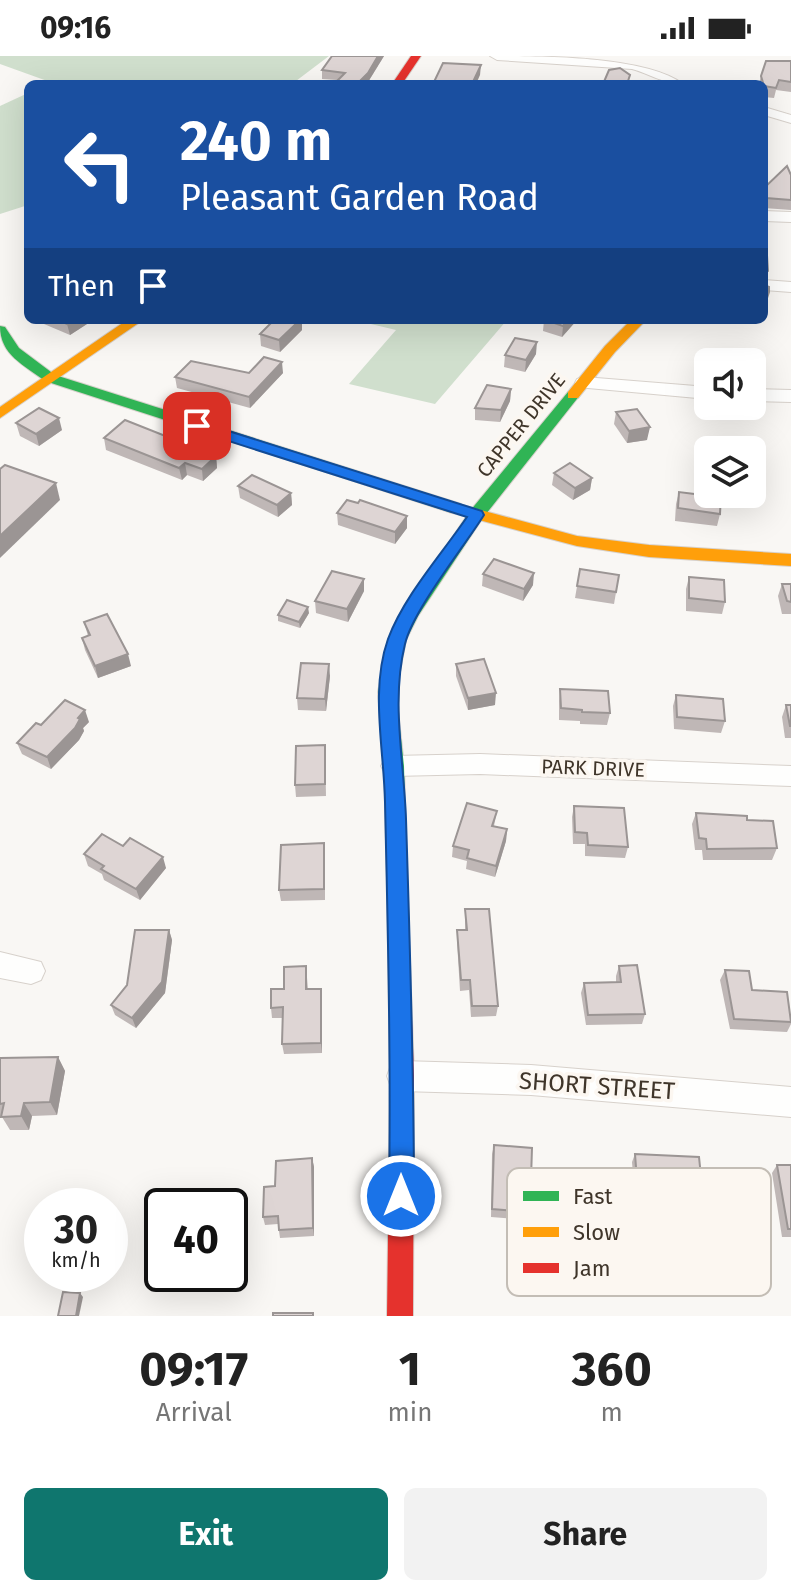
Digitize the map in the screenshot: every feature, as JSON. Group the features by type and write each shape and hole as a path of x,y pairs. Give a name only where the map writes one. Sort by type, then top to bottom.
{"street":[{"path":"400,80 416,56"},
{"path":"497,56 633,65 658,72 669,80"},
{"path":"768,112 791,119"},
{"path":"768,216 791,217"},
{"path":"768,285 791,287"},
{"path":"0,414 130,324"},
{"name":"CAPPER DRIVE","path":"400,1316 402,1076 394,766 387,692 397,640 410,614 476,515 610,349 635,324"},
{"path":"0,330 14,351 50,378 476,515 577,541 635,549 791,560"},
{"path":"584,383 694,392"},
{"path":"766,395 791,396"},
{"name":"PARK DRIVE","path":"394,766 480,764 791,776"},
{"path":"0,965 31,971"},
{"name":"SHORT STREET","path":"402,1076 531,1080 791,1102"}],"green space":[{"path":"0,56 329,56 297,80 44,80 0,64"},
{"path":"24,95 24,206 0,214 0,106"},
{"path":"371,324 504,324 435,404 349,384 396,330"}],"building":[{"path":"332,56 378,56 361,80 338,80 345,73 322,70"},
{"path":"766,61 791,61 791,82 779,80 776,88 768,87 768,80 762,80"},
{"path":"443,63 481,65 474,80 435,80"},
{"path":"620,68 630,75 628,80 605,80 609,70"},
{"path":"787,166 791,175 791,200 768,198 768,184"},
{"path":"270,324 296,324 279,340 260,334"},
{"path":"515,338 537,342 526,360 505,355"},
{"path":"264,357 282,362 249,397 175,377 191,361 249,373"},
{"path":"487,385 511,389 501,410 475,408"},
{"path":"39,408 59,418 36,434 16,423"},
{"path":"637,409 650,427 629,431 616,412"},
{"path":"125,420 216,456 202,469 185,463 179,468 104,438"},
{"path":"570,463 592,478 575,488 554,473"},
{"path":"5,465 56,483 0,536 0,469"},
{"path":"252,475 291,493 277,505 238,486"},
{"path":"679,492 694,494 694,508 720,508 720,514 678,508"},
{"path":"347,500 358,503 360,500 407,516 395,532 337,513"},
{"path":"494,559 534,573 524,589 483,574"},
{"path":"580,569 619,575 616,592 577,586"},
{"path":"332,571 364,579 347,609 315,601"},
{"path":"689,577 724,580 725,602 689,598"},
{"path":"782,584 791,584 791,602 787,601"},
{"path":"287,600 308,607 299,622 278,615"},
{"path":"107,614 128,654 95,666 82,638 90,635 84,622"},
{"path":"484,659 496,693 468,698 456,664"},
{"path":"301,663 329,664 325,699 297,698"},
{"path":"560,689 608,691 610,713 561,708"},
{"path":"676,695 723,699 725,721 677,717"},
{"path":"65,700 85,710 75,728 47,757 17,743 36,723 41,725"},
{"path":"786,705 791,705 791,726 790,726"},
{"path":"325,745 325,784 295,785 296,746"},
{"path":"467,803 497,811 492,826 507,829 496,866 467,858 469,850 453,846"},
{"path":"574,806 624,808 628,847 588,845 587,833 575,832"},
{"path":"696,813 773,821 777,848 707,849 706,839 699,838"},
{"path":"102,834 123,846 130,838 163,857 136,889 101,869 104,866 84,854"},
{"path":"324,843 324,889 279,890 281,845"},
{"path":"465,909 489,909 498,1006 472,1006 470,980 461,980 457,930 467,930"},
{"path":"135,930 169,930 162,982 132,1018 111,1005 127,985"},
{"path":"637,965 645,1014 588,1015 584,983 621,982 619,966"},
{"path":"306,966 306,989 321,989 321,1043 282,1044 283,1007 271,1008 271,989 284,989 284,967"},
{"path":"725,970 749,971 752,990 787,992 791,1022 734,1019"},
{"path":"58,1057 50,1102 24,1103 21,1116 1,1117 4,1103 0,1104 0,1058"},
{"path":"494,1145 532,1148 531,1168 507,1168 507,1210 492,1209"},
{"path":"635,1154 699,1157 700,1168 636,1168"},
{"path":"312,1158 313,1228 279,1230 278,1216 263,1217 264,1187 275,1186 276,1161"},
{"path":"777,1165 791,1165 791,1229 788,1229"},
{"path":"63,1292 80,1293 76,1316 58,1316"},
{"path":"273,1313 313,1313 313,1316 273,1316"}],"traffic: fast":[{"path":"0,330 14,351 50,378 455,508"},
{"path":"397,878 394,766 387,692 397,640 410,614 476,515 573,395"}],"traffic: slow":[{"path":"0,414 130,324"},
{"path":"573,395 635,324"},
{"path":"455,508 577,541 649,551 791,560"}],"traffic: jam":[{"path":"400,80 416,56"},
{"path":"397,878 402,1076 400,1316"}],"route":[{"path":"197,426 476,515 410,614 397,640 387,692 394,766 402,1076 401,1196"}]}
